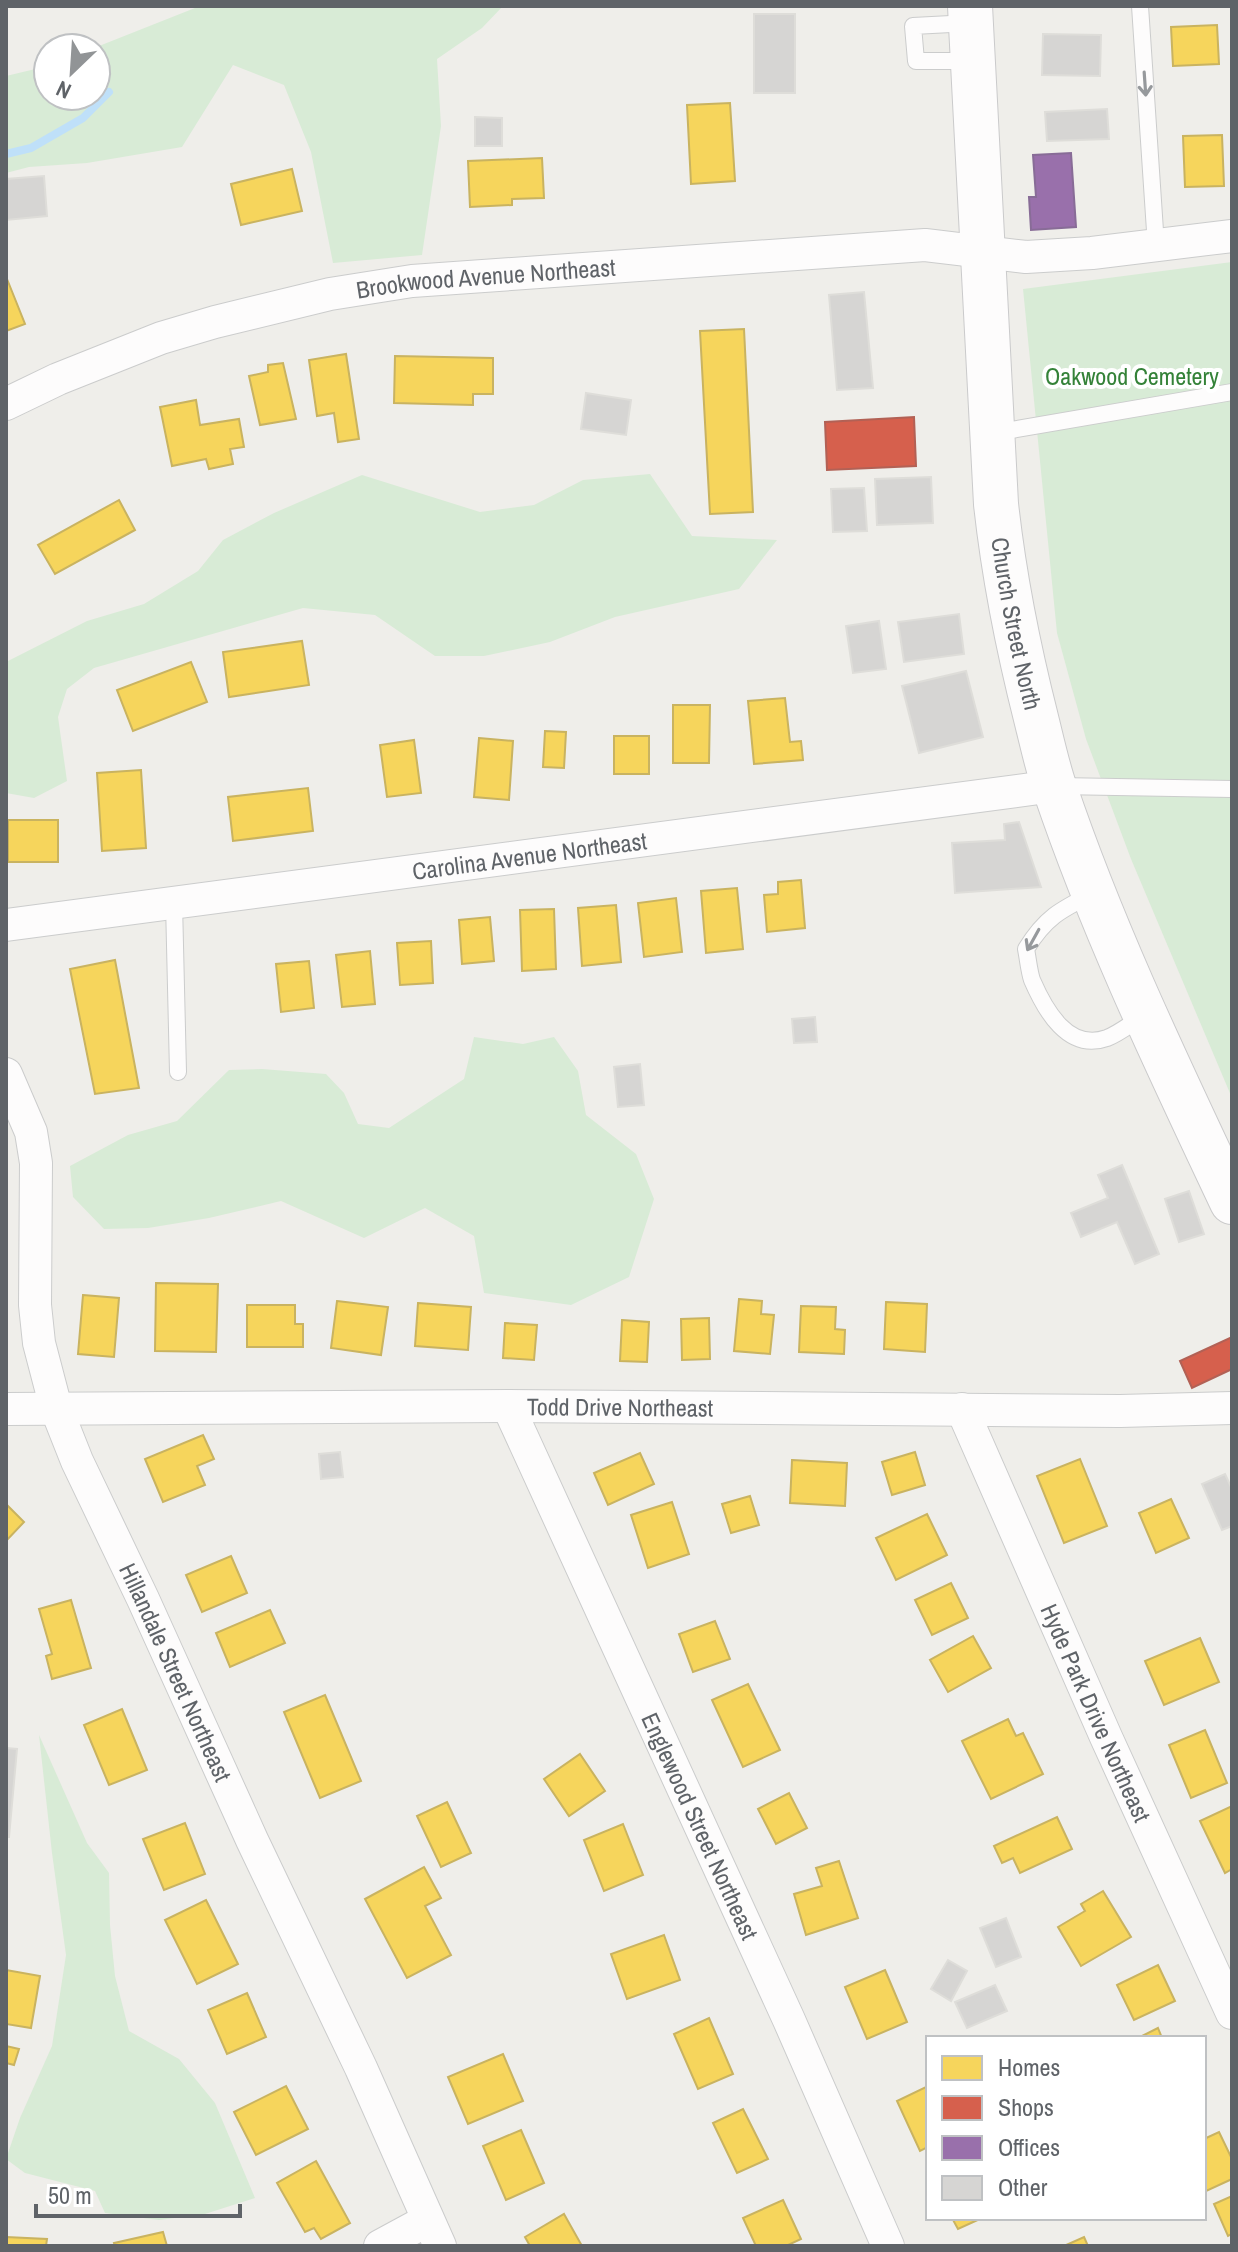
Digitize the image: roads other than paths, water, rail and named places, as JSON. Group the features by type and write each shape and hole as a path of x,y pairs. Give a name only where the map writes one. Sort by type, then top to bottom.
{"main road":[{"name":"Church Street North","path":"972,30 996,504 1003,567 1020,656 1054,786 1093,893 1145,1015 1232,1202"}],"street":[{"name":"Brookwood Avenue Northeast","path":"6,404 58,379 161,338 330,294 412,281 925,245 1026,257 1112,242 1156,246 1232,236"},
{"name":"Carolina Avenue Northeast","path":"6,925 1054,786"},
{"name":"Hillandale Street Northeast","path":"6,1074 31,1132 36,1163 35,1305 39,1343 56,1408 77,1461 361,2068 434,2233"},
{"name":"Todd Drive Northeast","path":"6,1409 508,1406 1120,1411 1232,1408"},
{"name":"Englewood Street Northeast","path":"508,1406 789,2020 888,2246"},
{"name":"Hyde Park Drive Northeast","path":"962,1409 1232,2013"},
{"path":"380,2246 434,2233"}],"lane":[{"path":"1140,6 1156,246"},
{"path":"993,433 1232,392"},
{"path":"1054,786 1232,789"},
{"path":"1093,893 1058,911 1039,928 1026,949 1032,979 1052,1017 1066,1032 1081,1040 1106,1038 1145,1015"},
{"path":"174,903 178,1072"}],"waterway":[{"path":"6,154 31,148 89,112"}],"park label":[{"name":"Oakwood Cemetery","path":"1132,376"}]}
